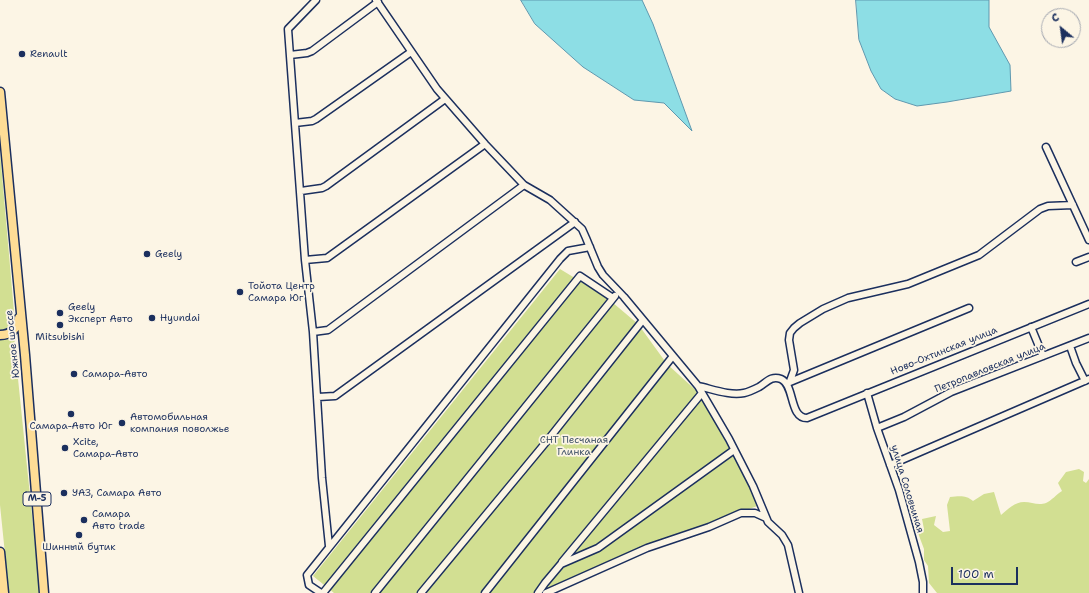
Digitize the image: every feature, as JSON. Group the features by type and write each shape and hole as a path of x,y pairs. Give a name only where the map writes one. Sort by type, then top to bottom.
{"main road":[{"name":"Южное шоссе","path":"0,92 44,593"},
{"path":"0,335 8,334 17,327 20,315"},
{"path":"0,552 4,593"}],"street":[{"path":"316,0 288,30 305,260 318,397 322,478 329,546"},
{"path":"290,55 312,51 377,1 437,89 485,144 524,185 550,200 582,229 598,267 698,386 734,450 760,501 766,518 771,526 782,535 788,545 799,593"},
{"path":"295,123 312,122 411,52"},
{"path":"301,191 326,186 445,98"},
{"path":"305,260 326,258 485,144"},
{"path":"1046,147 1089,240"},
{"path":"313,332 328,330 524,185"},
{"path":"789,383 794,370 789,340 790,333 800,323 824,309 848,298 908,284 978,255 1040,209 1048,206 1073,205"},
{"path":"318,397 335,396 575,222"},
{"path":"590,247 568,251 560,259 329,546 307,575 309,585 322,593 580,276 613,298"},
{"path":"1076,262 1089,256"},
{"path":"375,593 619,292"},
{"name":"Ново-Охтинская улица","path":"789,383 796,411 801,416 807,418 1089,304"},
{"path":"698,386 732,393 744,393 759,387 773,378 789,383 969,308"},
{"path":"421,593 547,441 643,320"},
{"path":"1031,327 1043,356"},
{"name":"Петропавловская улица","path":"877,428 904,417 951,392 1089,338"},
{"path":"890,465 1087,380 1076,363 1070,346"},
{"path":"485,593 673,356"},
{"path":"538,593 702,392"},
{"name":"улица Соловьиная","path":"867,393 877,428 899,490 919,562 923,582 923,593"},
{"path":"561,564 598,548 734,450"},
{"path":"546,593 647,548 710,527 741,513 755,513 766,518"}],"green space":[{"path":"0,152 15,323 11,329 0,332"},
{"name":"СНТ Песчаная Глинка","path":"560,269 606,297 638,324 667,364 700,394 760,505 646,547 542,593 334,593 313,576"},
{"path":"14,334 40,593 9,593 0,505 0,338"},
{"path":"1079,469 1084,472 1083,481 1086,483 1089,479 1089,593 937,593 929,583 928,566 924,560 924,549 918,533 924,529 922,519 936,516 934,525 943,532 950,531 947,505 950,497 960,496 973,501 984,494 994,492 1001,515 1012,506 1021,502 1040,504 1046,503 1062,491 1058,483 1066,472"}],"water":[{"path":"521,0 642,0 653,24 692,131 664,103 634,100 583,67 535,24"},
{"path":"856,0 989,0 989,27 1010,65 1011,91 917,106 895,99 881,89 871,71 859,40"}],"place":[{"name":"Renault","path":"22,54"},
{"name":"Geely","path":"147,254"},
{"name":"Тойота Центр Самара Юг","path":"240,292"},
{"name":"Geely Эксперт Авто","path":"60,313"},
{"name":"Hyundai","path":"152,318"},
{"name":"Mitsubishi","path":"60,325"},
{"name":"Самара-Авто","path":"74,374"},
{"name":"Самара-Авто Юг","path":"71,414"},
{"name":"Автомобильная компания поволжье","path":"122,423"},
{"name":"Xcite, Самара-Авто","path":"65,448"},
{"name":"УАЗ, Самара Авто","path":"64,493"},
{"name":"Самара Авто trade","path":"84,520"},
{"name":"Шинный бутик","path":"79,535"}]}
